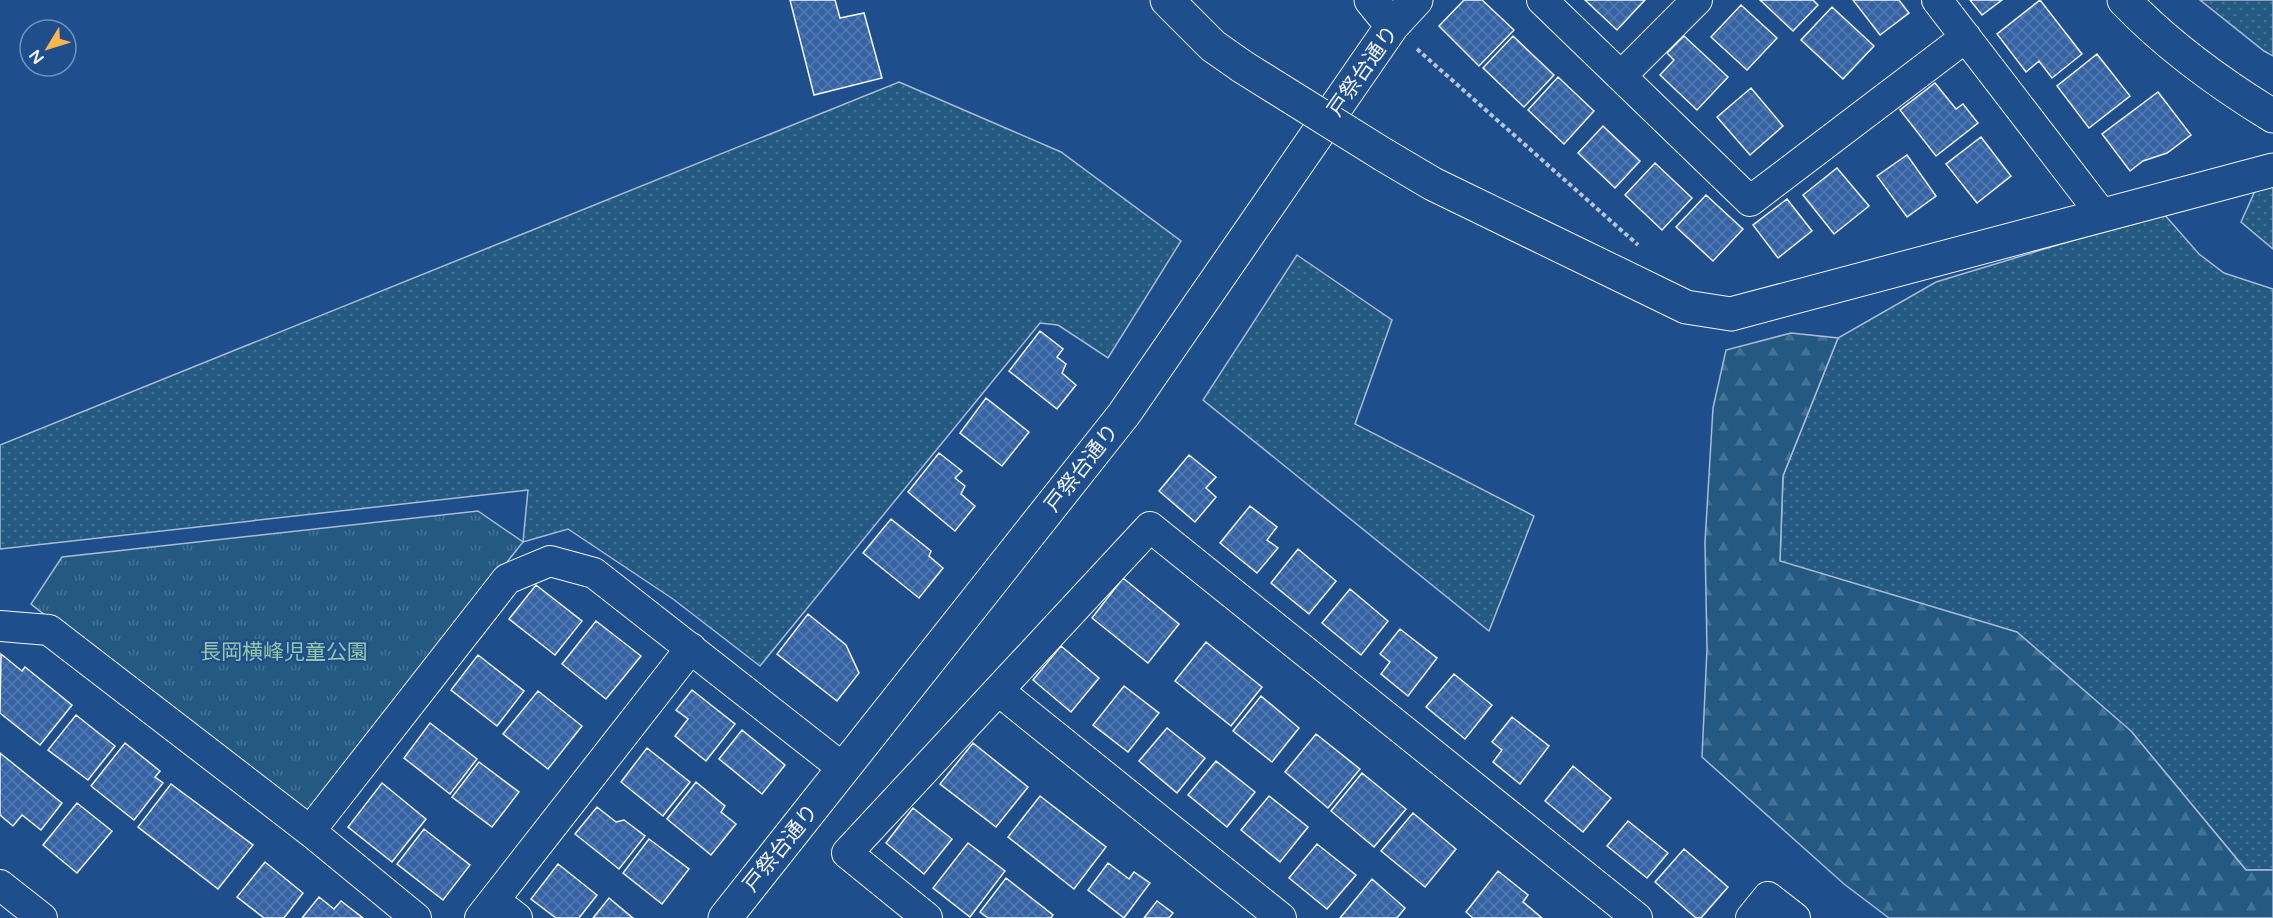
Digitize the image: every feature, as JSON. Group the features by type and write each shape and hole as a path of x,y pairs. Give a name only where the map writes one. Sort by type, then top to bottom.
{"street":[{"path":"1167,0 1185,21 1243,67 1434,184 1686,307 1731,314 2273,170"},
{"path":"1371,0 1392,26"},
{"name":"戸祭台通り","path":"725,918 1124,414 1392,26 1416,0"},
{"path":"1542,0 1750,201 1966,37"},
{"path":"1622,75 1697,0"},
{"path":"1937,0 2103,216"},
{"path":"2124,0 2172,46 2229,89 2273,116"},
{"path":"927,918 847,853 1150,527 1637,918"},
{"path":"310,831 507,579 550,561 594,573 844,769"},
{"path":"0,626 49,630 310,831 416,918"},
{"path":"517,918 487,909 691,648"},
{"path":"999,691 1281,918"},
{"path":"0,885 42,918"},
{"path":"1751,918 1768,897 1795,918"}],"path":[{"path":"1392,26 1641,247"}],"green space":[{"path":"2200,0 2273,0 2273,56 2264,51"},
{"path":"899,82 1061,152 1181,241 1108,358 1058,325 1040,323 760,666 673,599 568,529 523,542 528,490 0,549 0,445"},
{"path":"2273,187 2273,249 2241,222 2255,191"},
{"path":"2163,213 2199,254 2224,273 2273,289 2273,870 2246,870 2131,731 1780,561 1783,476 1838,338 1936,282"},
{"path":"1297,255 1392,320 1355,424 1534,516 1489,631 1203,400"},
{"path":"1791,333 1838,338 1783,476 1780,561 2017,632 2131,731 2246,870 2273,870 2273,918 1889,918 1844,884 1702,757 1707,649 1705,542 1713,408 1726,350"},
{"name":"長岡横峰児童公園","path":"478,511 523,542 303,818 31,604 62,557"}],"building":[{"path":"790,0 835,0 840,18 864,13 882,78 814,95"},
{"path":"1464,0 1482,0 1514,30 1479,66 1439,26"},
{"path":"1585,0 1645,0 1617,30"},
{"path":"1760,0 1813,0 1818,5 1793,31"},
{"path":"1853,0 1899,0 1909,13 1880,35"},
{"path":"1970,0 2002,0 1982,15"},
{"path":"2040,0 2082,54 2052,78 2039,61 2026,72 1997,34"},
{"path":"1741,5 1777,38 1747,70 1711,37"},
{"path":"1832,7 1874,46 1843,79 1801,40"},
{"path":"1513,36 1554,75 1524,107 1483,68"},
{"path":"1684,36 1728,77 1697,110 1660,75 1674,60 1667,53"},
{"path":"2097,54 2130,96 2089,128 2057,86"},
{"path":"1558,77 1594,111 1564,144 1528,110"},
{"path":"1935,83 1956,109 1963,104 1978,123 1936,156 1900,110"},
{"path":"1751,88 1783,126 1750,155 1717,117"},
{"path":"2158,92 2191,135 2167,153 2143,161 2130,171 2102,134"},
{"path":"1603,126 1640,161 1615,188 1578,153"},
{"path":"1981,137 2011,176 1977,203 1946,164"},
{"path":"1907,155 1936,196 1907,217 1877,176"},
{"path":"1655,163 1692,198 1662,230 1625,195"},
{"path":"1837,168 1869,206 1834,234 1803,195"},
{"path":"1706,195 1743,229 1713,261 1676,227"},
{"path":"1787,199 1812,231 1778,258 1753,225"},
{"path":"1040,331 1063,349 1057,357 1066,364 1062,373 1076,385 1057,409 1009,371"},
{"path":"986,398 1029,432 1002,466 960,433"},
{"path":"939,453 962,471 955,478 965,486 961,494 975,506 955,531 908,492"},
{"path":"1189,455 1216,477 1206,488 1216,497 1195,522 1159,491"},
{"path":"1250,506 1277,527 1267,540 1278,548 1257,573 1220,543"},
{"path":"891,519 931,551 929,556 943,568 919,598 863,553"},
{"path":"1298,549 1336,581 1309,614 1271,583"},
{"path":"1123,578 1179,624 1148,663 1092,618"},
{"path":"536,585 582,621 555,655 509,619"},
{"path":"1350,589 1388,621 1361,655 1322,623"},
{"path":"808,614 846,645 859,673 837,701 777,654"},
{"path":"596,621 641,656 606,699 562,664"},
{"path":"1400,629 1437,658 1408,696 1381,674 1390,662 1380,654"},
{"path":"1206,642 1262,687 1231,726 1175,681"},
{"path":"1061,646 1099,678 1071,712 1033,680"},
{"path":"1,654 22,671 25,667 72,705 40,745 0,713"},
{"path":"478,655 524,691 497,726 451,690"},
{"path":"1454,674 1492,705 1465,739 1426,707"},
{"path":"1124,686 1159,713 1128,752 1093,725"},
{"path":"692,690 735,724 706,761 675,736 688,719 676,710"},
{"path":"538,691 582,726 548,769 503,734"},
{"path":"1261,696 1299,728 1272,762 1233,731"},
{"path":"76,715 115,746 88,780 48,750"},
{"path":"1512,717 1549,746 1520,784 1493,762 1502,750 1492,742"},
{"path":"430,723 477,759 450,794 404,758"},
{"path":"1167,728 1205,758 1177,793 1139,761"},
{"path":"742,730 785,765 762,794 719,759"},
{"path":"1316,734 1360,769 1328,808 1285,772"},
{"path":"125,743 160,771 155,777 163,783 134,820 91,786"},
{"path":"973,743 1028,787 996,827 940,784"},
{"path":"647,748 690,782 663,816 621,782"},
{"path":"0,753 62,803 41,830 22,815 13,826 0,815"},
{"path":"1216,761 1255,792 1227,827 1188,795"},
{"path":"479,762 519,792 492,827 452,797"},
{"path":"1573,766 1611,798 1583,832 1545,801"},
{"path":"1362,773 1406,809 1374,847 1331,811"},
{"path":"696,782 725,806 721,812 736,824 711,855 667,819"},
{"path":"382,783 426,819 392,862 348,827"},
{"path":"171,784 253,845 218,889 138,827"},
{"path":"1040,796 1106,847 1074,889 1008,837"},
{"path":"1269,796 1308,827 1280,862 1241,830"},
{"path":"77,803 112,831 77,873 43,845"},
{"path":"597,807 616,822 624,820 645,836 619,869 575,834"},
{"path":"913,808 952,839 924,874 886,843"},
{"path":"1413,813 1456,849 1425,887 1381,851"},
{"path":"1628,821 1668,853 1647,878 1607,846"},
{"path":"424,829 470,865 443,900 397,864"},
{"path":"649,839 689,869 662,904 623,873"},
{"path":"968,843 1005,871 970,917 933,888"},
{"path":"1317,844 1356,875 1327,909 1289,878"},
{"path":"1684,849 1728,887 1701,918 1696,918 1655,882"},
{"path":"265,862 303,893 284,918 264,918 237,897"},
{"path":"1108,863 1129,879 1134,872 1150,883 1124,918 1088,890"},
{"path":"558,864 597,895 579,918 556,918 531,899"},
{"path":"1498,871 1528,895 1523,902 1542,918 1473,918 1466,912"},
{"path":"1006,878 1053,915 1051,918 988,918 980,912"},
{"path":"1372,879 1405,908 1397,918 1340,918"},
{"path":"319,897 334,909 341,901 363,918 302,918"},
{"path":"609,898 633,918 593,918"},
{"path":"1157,901 1173,913 1169,918 1144,918"}]}
